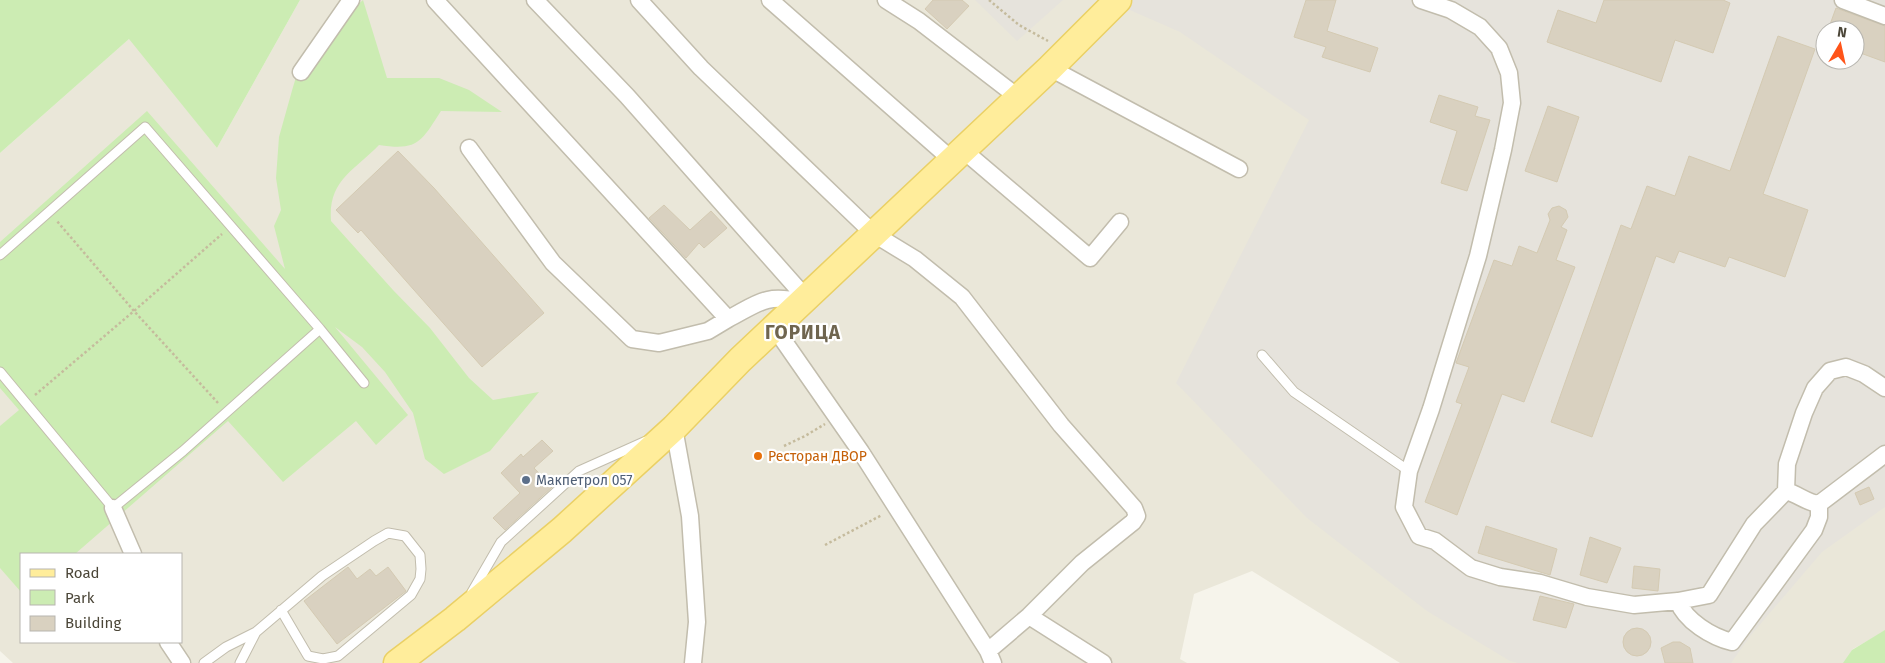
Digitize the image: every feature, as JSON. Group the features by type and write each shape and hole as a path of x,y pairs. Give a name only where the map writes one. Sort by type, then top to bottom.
{"main road":[{"path":"397,663 455,619 562,530 674,428 774,327 1058,60 1118,0"}],"street":[{"path":"301,72 351,0"},
{"path":"435,0 728,319"},
{"path":"535,0 627,96 803,300"},
{"path":"639,0 702,68 874,234 915,260 962,297 1061,425 1134,508 1137,516 1133,522 1082,563 990,657 896,507 837,417 774,327"},
{"path":"770,0 958,155 1090,258 1120,222"},
{"path":"886,0 919,21 1018,98"},
{"path":"1421,0 1451,10 1480,27 1499,48 1509,73 1512,103 1478,256 1431,409 1409,471 1404,507 1419,536 1435,542 1471,568 1500,577 1540,583 1587,597 1634,604 1678,601 1709,595 1754,524 1786,491 1788,464 1804,413 1815,388 1830,371 1846,367 1864,374 1885,388"},
{"path":"1843,0 1885,16"},
{"path":"1058,60 1239,169"},
{"path":"469,148 553,263 632,339 659,343 708,331 769,298 803,300"},
{"path":"674,428 690,516 697,622 693,663"},
{"path":"1786,491 1796,493 1811,504 1819,504 1885,454"},
{"path":"1678,601 1681,610 1693,620 1717,638 1732,642 1814,530 1819,517 1819,504"},
{"path":"113,508 132,553"},
{"path":"1029,616 1103,663"},
{"path":"169,643 182,663"}],"lane":[{"path":"0,255 145,127 320,329 364,383"},
{"path":"0,372 113,508 320,329"},
{"path":"1262,355 1294,392 1409,471"},
{"path":"204,663 226,647 256,632 281,610 322,576 388,533 405,536 420,555 420,579 411,595 338,656 323,659 308,656 281,610"},
{"path":"240,663 256,632"}],"path":[{"path":"989,0 1058,60"},
{"path":"48,211 134,311 226,412"},
{"path":"26,403 230,226"},
{"path":"784,446 837,417"},
{"path":"825,545 896,507"}],"shaded area":[{"path":"300,0 1885,0 1885,631 1853,649 1844,663 1400,663 1252,571 1194,594 1180,659 1187,663 13,663 0,651 0,153 130,38 217,148"},
{"path":"975,0 1063,0 1017,41"},
{"path":"1130,0 1885,0 1885,507 1822,552 1751,635 1731,663 1518,663 1510,661 1427,611 1307,518 1176,383 1309,120 1180,32 1123,7"}],"green space":[{"path":"0,0 300,0 217,148 129,39 0,153"},
{"path":"363,0 387,78 439,78 469,90 502,112 441,111 423,137 417,142 402,147 379,145 344,177 338,186 331,207 331,221 430,328 469,378 493,400 539,392 490,451 444,474 425,459 413,413 385,372 362,347 335,327 408,415 376,445 356,421 283,482 228,421 76,553 20,553 20,591 0,568 0,426 19,410 0,388 0,242 147,111 285,269 274,226 281,210 276,178 279,137 304,52"},
{"path":"1885,630 1885,663 1843,663 1852,650"}],"building":[{"path":"933,0 962,0 969,6 947,29 925,9"},
{"path":"1306,0 1336,0 1327,31 1378,48 1370,72 1322,57 1326,47 1294,37"},
{"path":"1604,0 1723,0 1730,3 1713,53 1675,40 1661,82 1547,42 1558,10 1596,23"},
{"path":"1836,8 1885,26 1885,62 1865,55 1865,20 1832,20"},
{"path":"1778,36 1815,49 1763,194 1808,210 1785,277 1729,257 1725,267 1679,251 1674,263 1656,256 1592,437 1551,422 1621,225 1631,229 1647,186 1675,196 1689,156 1730,171"},
{"path":"1439,95 1478,107 1475,116 1490,120 1467,191 1441,183 1457,131 1430,122"},
{"path":"1548,106 1579,117 1557,182 1525,171"},
{"path":"398,151 434,188 544,313 482,367 361,230 358,233 336,210"},
{"path":"664,205 690,230 711,211 727,228 704,248 699,243 686,258 649,218"},
{"path":"1559,206 1566,210 1568,217 1561,227 1567,230 1556,260 1575,267 1524,402 1502,394 1457,515 1425,502 1462,404 1456,402 1469,367 1456,363 1494,260 1512,266 1519,246 1537,253 1550,220 1548,214 1552,208"},
{"path":"542,440 553,451 534,468 552,487 505,530 493,518 520,493 501,473 521,454 523,457"},
{"path":"1869,487 1874,499 1860,505 1855,493"},
{"path":"1486,526 1557,549 1550,575 1478,553"},
{"path":"1590,537 1621,548 1607,583 1580,575"},
{"path":"1634,566 1660,569 1658,591 1632,588"},
{"path":"348,567 357,579 370,569 376,576 388,567 406,591 337,644 304,601"},
{"path":"1540,596 1574,604 1566,628 1533,620"},
{"path":"1637,628 1647,632 1651,642 1647,652 1637,656 1627,652 1623,642 1627,632"},
{"path":"1673,642 1680,642 1690,648 1693,663 1665,663 1661,648"}],"place":[{"name":"Ресторан ДВОР","path":"758,456"},
{"name":"Макпетрол 057","path":"526,480"}],"district":[{"name":"ГОРИЦА","path":"803,332"}]}
